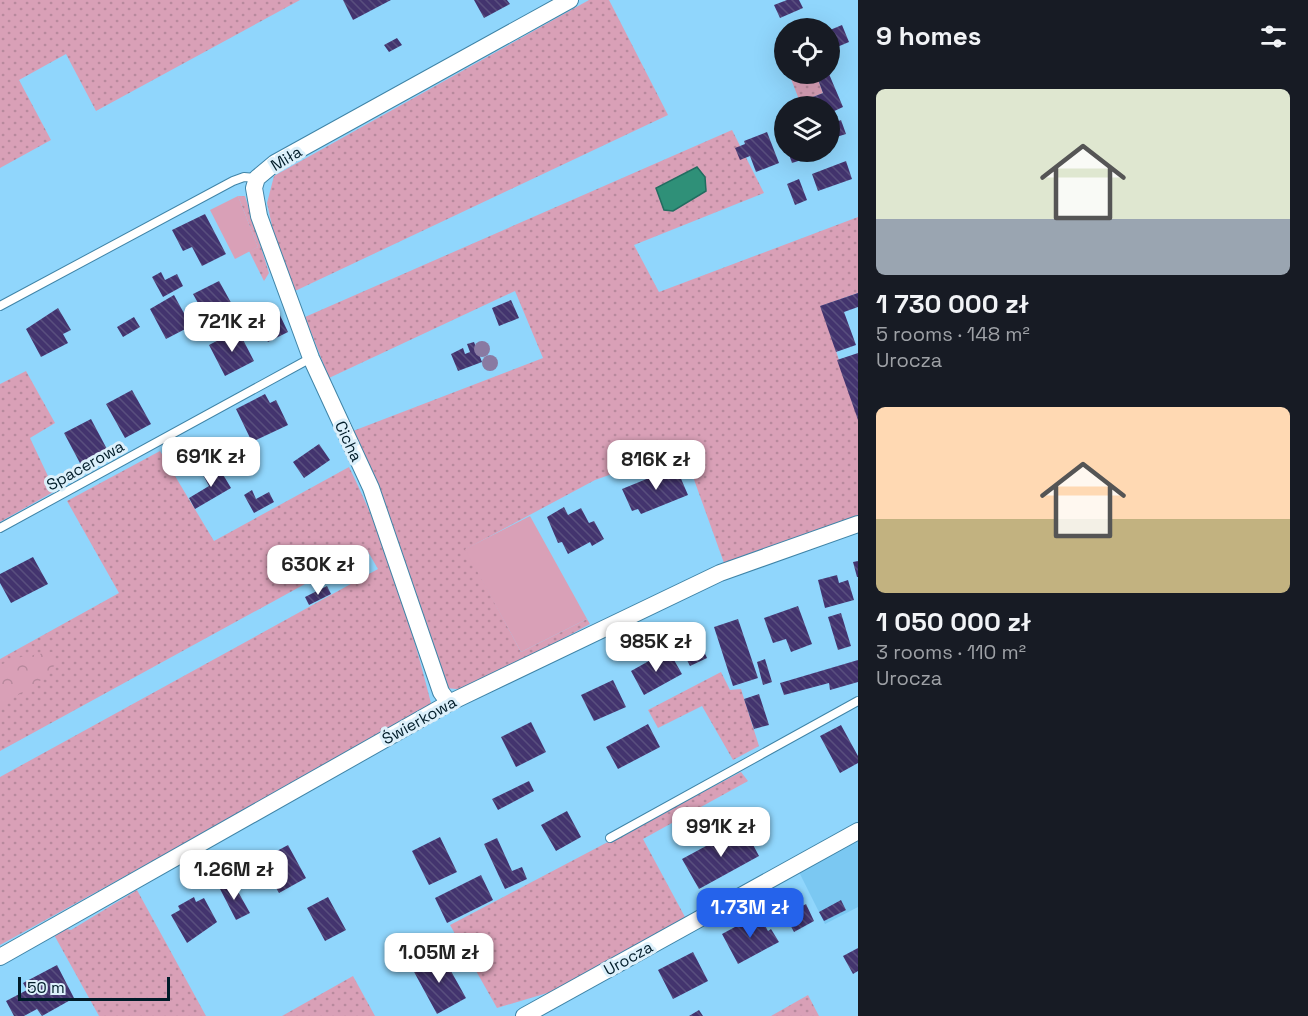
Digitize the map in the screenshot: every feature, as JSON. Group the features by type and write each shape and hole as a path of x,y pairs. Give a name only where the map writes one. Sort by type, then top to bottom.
{"street":[{"name":"Miła","path":"257,178 275,164 565,1"},
{"name":"Cicha","path":"257,178 254,199 259,216 311,358 371,488 441,692 449,703"},
{"name":"Świerkowa","path":"0,957 449,703 711,577 858,524"},
{"name":"Urocza","path":"524,1016 858,831"}],"lane":[{"name":"Miła","path":"0,306 233,181 244,177 257,178"},
{"name":"Spacerowa","path":"0,528 311,358"},
{"path":"610,838 858,701"}],"shaded area":[{"path":"697,167 705,177 706,191 673,211 664,210 656,188"},
{"path":"858,840 858,907 825,924 799,872"}],"green space":[{"path":"0,0 300,0 96,111 66,54 19,80 51,140 0,168"},
{"path":"589,0 609,0 668,115 295,291 273,230 267,203 274,176"},
{"path":"793,84 820,84 823,93 815,96 798,96"},
{"path":"732,130 764,193 634,245 659,292 858,217 858,293 821,306 858,417 858,516 724,563 683,449 595,480 466,549 521,652 587,619 590,624 468,690 445,688 353,431 543,358 515,291 329,378 305,317"},
{"path":"238,196 245,196 269,273 264,281 249,251 258,247"},
{"path":"238,196 258,247 235,259 210,210"},
{"path":"26,371 55,423 30,438 55,491 0,522 0,384"},
{"path":"160,451 214,541 349,467 375,525 397,584 432,707 0,945 0,777 378,569 367,550 0,751 0,659 119,593 67,501"},
{"path":"530,516 587,619 521,652 465,549"},
{"path":"52,652 57,661 52,669 32,687 0,705 0,665 21,657"},
{"path":"721,672 730,690 741,689 759,746 733,760 702,706 658,728 648,710"},
{"path":"741,772 748,781 643,839 685,917 554,991 497,1008 450,925"},
{"path":"137,890 206,1016 99,1016 53,933 62,928 71,930"},
{"path":"353,976 375,1016 282,1016"},
{"path":"808,995 819,1016 771,1016"}],"building":[{"path":"343,0 391,0 353,20"},
{"path":"474,0 507,0 510,4 484,18"},
{"path":"787,0 799,0 803,8 780,18 774,5"},
{"path":"842,25 849,42 840,46 840,26"},
{"path":"397,38 402,45 389,52 384,45"},
{"path":"820,84 833,84 838,96 815,96 823,93"},
{"path":"840,120 846,134 840,136"},
{"path":"767,132 774,150 774,162 779,163 756,172 750,156 740,160 735,148 745,144 744,141"},
{"path":"846,161 852,179 818,191 812,174"},
{"path":"799,179 807,200 795,205 787,184"},
{"path":"205,214 226,254 202,266 192,247 183,251 172,230"},
{"path":"161,272 165,280 177,274 183,286 163,297 152,277"},
{"path":"219,281 234,308 208,321 193,294"},
{"path":"858,293 858,307 844,312 856,345 836,352 820,306"},
{"path":"174,295 191,326 166,339 150,309"},
{"path":"511,300 519,318 499,326 492,308"},
{"path":"58,308 71,330 63,334 68,343 41,357 26,329"},
{"path":"277,309 288,332 268,342 256,319"},
{"path":"134,317 140,327 123,337 117,327"},
{"path":"238,330 254,361 225,376 209,345"},
{"path":"474,342 482,362 458,371 451,354 463,348 465,354 470,352 467,344"},
{"path":"858,353 858,420 837,360"},
{"path":"132,390 151,424 125,438 106,404"},
{"path":"265,394 270,403 276,400 288,425 252,442 236,409"},
{"path":"91,419 108,451 81,465 64,433"},
{"path":"319,444 330,460 304,478 293,462"},
{"path":"218,466 231,488 195,509 189,498 209,486 203,475"},
{"path":"676,467 688,495 641,514 638,509 632,511 622,489"},
{"path":"252,490 256,499 269,492 274,502 254,513 244,495"},
{"path":"564,507 568,515 581,508 589,523 594,521 604,539 592,546 590,542 568,554 562,542 558,543 547,517"},
{"path":"33,557 48,584 11,603 0,583 0,574"},
{"path":"858,561 858,577 857,577 853,562"},
{"path":"837,575 839,583 848,580 854,600 825,608 818,580"},
{"path":"327,586 331,594 309,605 305,597"},
{"path":"798,606 812,644 791,652 786,639 773,643 764,618"},
{"path":"841,613 851,646 838,650 828,617"},
{"path":"738,619 758,678 733,686 714,627"},
{"path":"700,643 707,658 690,666 683,652"},
{"path":"670,653 682,674 644,695 631,671 656,657 658,660"},
{"path":"765,659 772,682 763,685 757,662"},
{"path":"858,660 858,682 830,690 829,683 784,695 780,683"},
{"path":"613,680 626,707 594,721 581,695"},
{"path":"759,694 769,725 754,729 744,699"},
{"path":"531,722 546,752 516,767 501,737"},
{"path":"648,724 660,747 618,769 606,747"},
{"path":"841,725 858,756 858,763 840,773 820,736"},
{"path":"529,781 534,791 498,810 492,799"},
{"path":"567,811 581,837 556,851 541,825"},
{"path":"743,826 759,856 699,889 682,859"},
{"path":"440,837 457,872 429,885 412,851"},
{"path":"497,838 512,871 522,867 527,879 505,889 484,844"},
{"path":"288,845 306,878 279,893 260,860"},
{"path":"481,875 493,900 447,923 435,898"},
{"path":"232,881 250,913 236,920 219,887"},
{"path":"194,897 196,902 204,898 217,922 187,943 171,915 180,910 178,906"},
{"path":"328,897 346,930 325,941 307,908"},
{"path":"841,900 846,910 824,921 819,912"},
{"path":"806,904 814,921 794,932 785,915"},
{"path":"759,914 768,931 771,929 779,942 738,964 722,934"},
{"path":"858,948 858,971 853,974 843,956"},
{"path":"693,952 708,981 673,999 658,970"},
{"path":"442,955 466,998 437,1014 413,970"},
{"path":"57,965 74,998 42,1016 37,1009 24,1016 14,1016 6,1001 27,990 23,983"},
{"path":"699,1010 703,1016 689,1016"}]}
